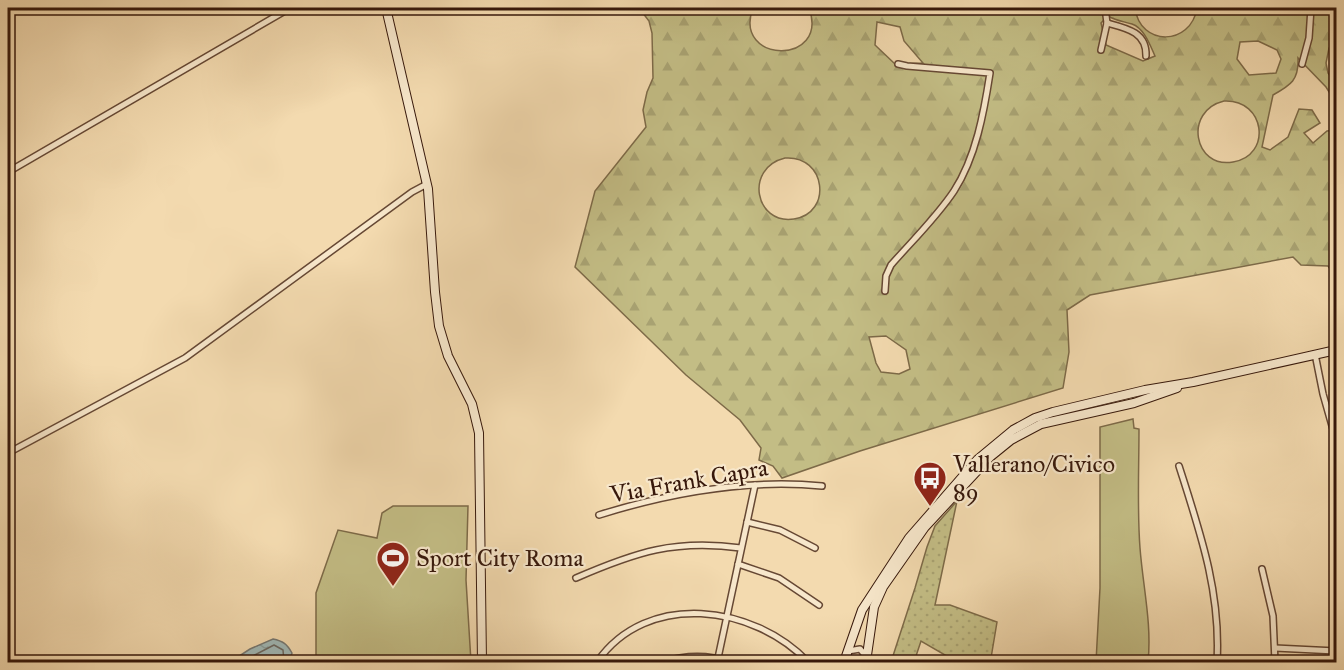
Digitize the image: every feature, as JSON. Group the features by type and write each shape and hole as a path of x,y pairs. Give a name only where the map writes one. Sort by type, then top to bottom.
{"street":[{"path":"8,172 290,8"},
{"path":"386,8 427,184 436,306 440,326 448,356 472,404 479,433 482,663"},
{"path":"1101,50 1107,23 1105,8"},
{"path":"1302,64 1309,38 1311,8"},
{"path":"1107,23 1133,30 1144,42 1146,56"},
{"path":"885,291 886,276 891,265 942,207 964,173 983,117 990,73 898,64"},
{"path":"8,453 180,361 412,192 427,184"},
{"path":"844,663 863,607 909,538 972,466 1000,440 1021,425 1045,414 1145,390 1192,382 1336,350"},
{"path":"1315,354 1336,440"},
{"path":"867,660 873,611 883,587 921,532 997,451 1041,424 1142,400 1192,382"},
{"path":"1179,466 1198,527 1214,591 1217,620 1216,663"},
{"name":"Via Frank Capra","path":"598,515 672,497 755,485 781,483 822,486"},
{"path":"718,658 755,485"},
{"path":"747,522 772,528 815,548"},
{"path":"576,578 628,556 667,547 709,545 741,549"},
{"path":"738,564 779,579 819,605"},
{"path":"1262,570 1273,616 1275,663"},
{"path":"597,663 609,647 621,637 655,620 691,613 727,616 773,633 808,663"},
{"path":"848,651 854,648 860,649 867,660"},
{"path":"1275,648 1336,651"},
{"path":"662,663 692,656 718,658 730,663"}],"green space":[{"path":"639,8 753,8 750,26 756,40 767,48 781,51 795,48 806,40 812,27 809,8 1135,8 1139,21 1146,30 1166,37 1185,30 1193,21 1197,8 1336,8 1336,38 1329,48 1326,63 1328,73 1336,84 1336,103 1326,87 1298,58 1297,72 1293,81 1273,95 1262,147 1270,150 1288,137 1299,109 1312,110 1320,123 1304,133 1313,143 1327,131 1336,130 1336,277 1328,266 1301,265 1293,257 1090,295 1067,310 1069,352 1063,388 860,451 782,478 773,466 759,460 761,448 740,420 686,375 575,267 595,191 646,127 643,110 653,78 652,33 649,21","holes":["1108,16 1136,26 1146,37 1155,56 1143,61 1106,45 1101,23","877,22 900,27 904,41 923,63 895,64 875,45","1258,41 1277,50 1281,59 1276,73 1249,75 1237,59 1240,42","1224,101 1238,103 1249,109 1256,118 1259,128 1258,140 1254,150 1246,158 1233,162 1220,162 1209,157 1202,148 1198,138 1199,127 1203,116 1211,107","785,158 799,160 809,165 820,185 815,207 806,215 794,219 781,219 770,213 763,205 760,194 760,183 764,173 772,164","886,336 906,350 910,369 899,374 881,372 876,363 869,337"]},
{"path":"1133,419 1134,428 1139,429 1139,533 1148,620 1148,662 1096,662 1100,588 1100,427"},
{"path":"957,501 935,605 950,605 997,622 991,658 985,658 983,662 957,662 921,641 914,662 891,662 935,526"},
{"name":"Sport City Roma","path":"393,506 468,506 466,580 471,662 316,662 316,593 338,530 377,538 382,513"}],"water":[{"path":"273,639 284,643 290,650 292,653 289,662 230,662 250,649"}],"place":[{"name":"Vallerano/Civico 89","path":"930,507"},
{"name":"Sport City Roma","path":"393,587"}]}
